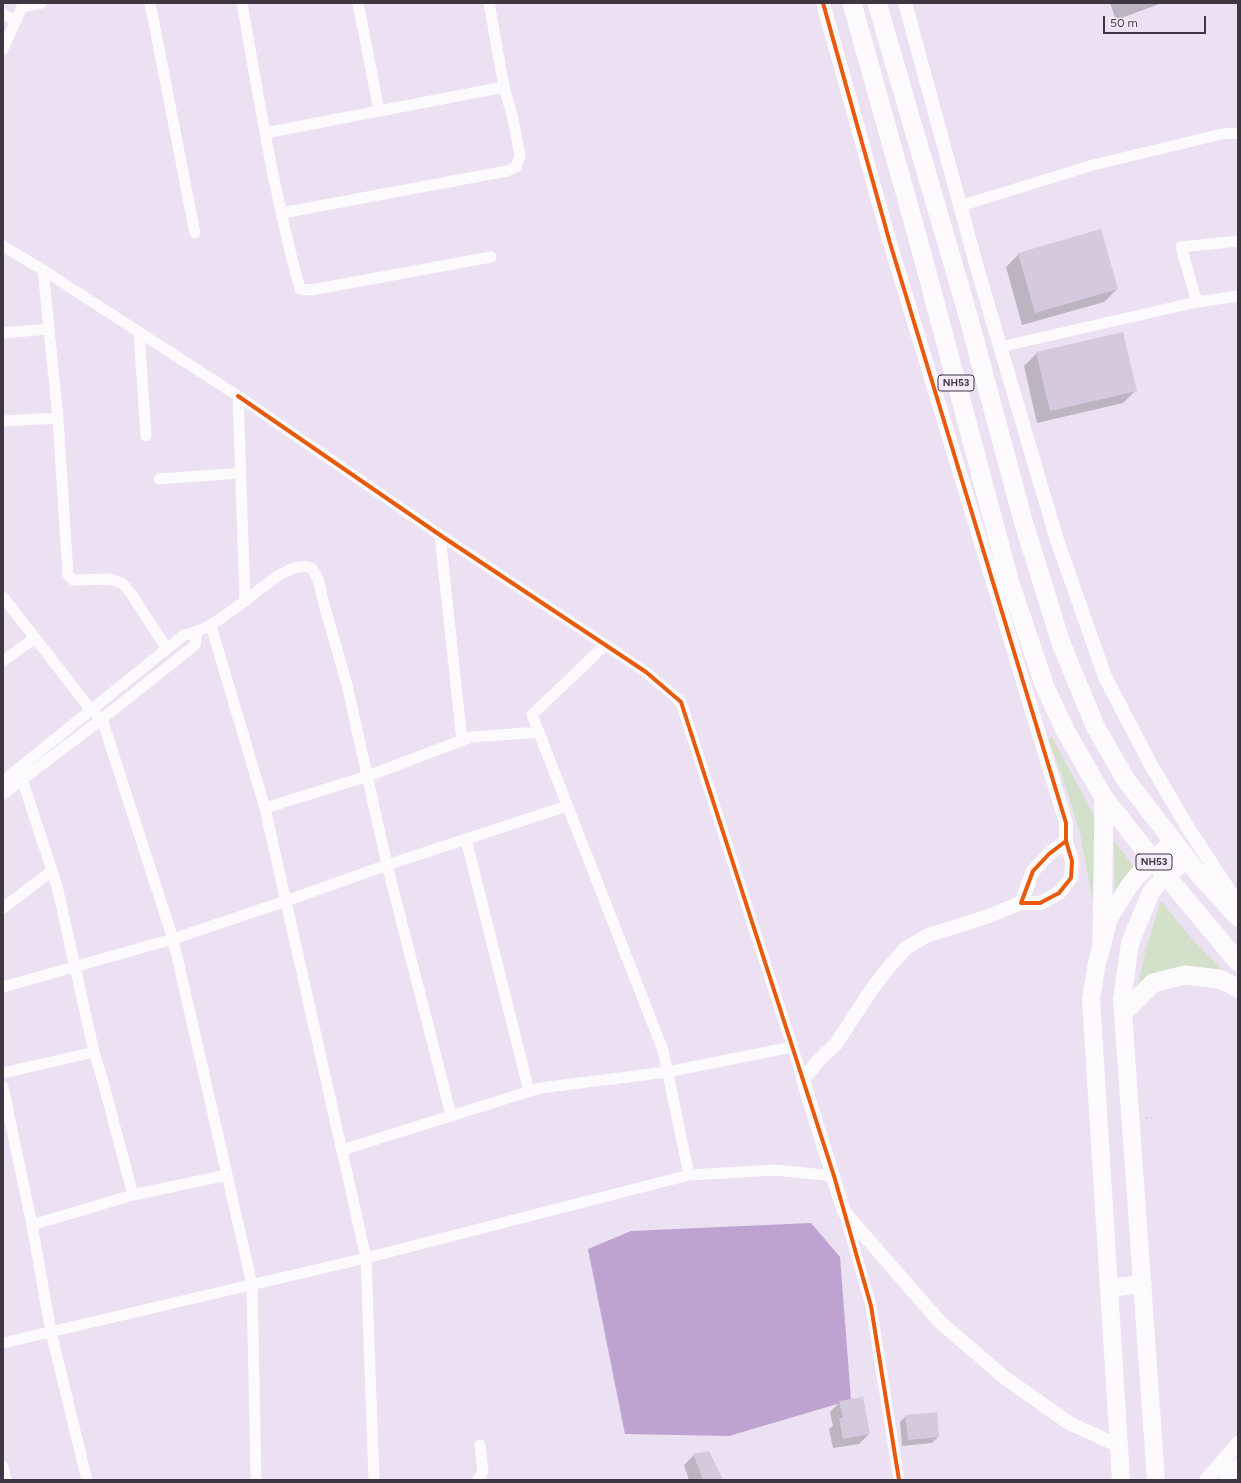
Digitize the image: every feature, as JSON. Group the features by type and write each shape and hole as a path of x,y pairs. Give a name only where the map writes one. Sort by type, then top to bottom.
{"highway":[{"name":"NH53","path":"852,3 923,257 1009,580 1045,687 1069,738 1104,798 1153,860 1238,962"},
{"name":"NH53","path":"878,3 967,312 1024,524 1062,643 1095,726 1126,780 1197,872 1238,917"},
{"path":"1102,944 1104,798"},
{"path":"1123,1013 1153,983 1185,975 1219,979 1238,988"},
{"path":"1228,1480 1238,1468"}],"main road":[{"path":"1121,1480 1091,999 1109,918 1129,886 1173,841"},
{"path":"1156,1480 1122,999 1130,943 1151,892 1166,875 1188,860"},
{"path":"1109,1288 1143,1284"}],"street":[{"path":"3,48 22,7 40,3"},
{"path":"150,3 194,233"},
{"path":"242,3 265,133 292,260 300,289 311,290 491,258"},
{"path":"358,3 378,111"},
{"path":"282,213 507,171 516,167 520,156 514,123 504,87 489,3"},
{"path":"803,1080 818,1061 836,1044 872,989 906,948 926,936 986,917 1021,903 1040,903 1059,893 1071,878 1072,861 1066,842 1066,823 890,243 823,3"},
{"path":"905,3 960,206 1056,537 1106,677 1151,765 1184,822 1238,904"},
{"path":"3,14 16,21"},
{"path":"265,133 504,87"},
{"path":"960,206 1093,165 1222,134 1238,133"},
{"path":"1197,302 1181,248 1238,241"},
{"path":"3,246 43,270 238,396 440,535 646,672 681,702 834,1176 871,1306 899,1480"},
{"path":"43,270 58,418 68,575 73,580 109,579 122,583 167,649"},
{"path":"1000,346 1197,302 1238,296"},
{"path":"3,334 49,329"},
{"path":"140,332 146,436"},
{"path":"238,396 246,601"},
{"path":"3,421 58,418"},
{"path":"159,479 241,473"},
{"path":"440,535 462,741"},
{"path":"3,794 20,774 91,710 184,635 197,632 211,626 289,569 305,565 312,568 318,579 347,685 387,865 451,1116"},
{"path":"3,597 15,615 35,638 91,710 102,720 173,939 252,1284 256,1480"},
{"path":"211,626 266,808 366,1258 374,1480"},
{"path":"3,781 20,774 102,720 195,645 197,632"},
{"path":"3,661 35,638"},
{"path":"605,645 532,715 663,1050 689,1175"},
{"path":"266,808 368,776 471,738 539,732"},
{"path":"20,774 52,871 94,1052 133,1195"},
{"path":"3,987 173,939 387,865 568,806"},
{"path":"466,839 529,1091"},
{"path":"1021,903 1034,871 1049,854 1066,842"},
{"path":"3,908 52,871"},
{"path":"342,1150 540,1088 667,1072 792,1047"},
{"path":"3,1073 94,1052"},
{"path":"3,1087 32,1225 52,1332 87,1480"},
{"path":"3,1343 366,1258 689,1175 776,1170 834,1176"},
{"path":"32,1225 133,1195 227,1175"},
{"path":"844,1212 940,1322 1004,1377 1069,1422 1119,1446"},
{"path":"1206,1480 1238,1443"},
{"path":"478,1480 483,1471 480,1446"},
{"path":"3,1467 6,1480"}],"green space":[{"path":"1052,737 1093,814 1095,821 1094,908 1080,834 1065,784 1048,739"},
{"path":"1114,841 1138,872 1115,898"},
{"path":"1161,901 1193,940 1228,975 1136,995 1146,948"}],"shaded area":[{"path":"811,1223 840,1257 851,1400 729,1436 625,1434 588,1249 631,1231"}],"building":[{"path":"1101,229 1118,289 1035,313 1018,253"},
{"path":"1123,332 1137,391 1050,411 1036,352"},
{"path":"863,1397 870,1434 843,1439 839,1418 843,1418 839,1401"},
{"path":"937,1412 939,1437 908,1440 905,1415"},
{"path":"709,1451 723,1480 703,1480 693,1454"}],"cycle path":[{"path":"823,3 890,243 1066,823 1066,841 1072,861 1071,878 1059,893 1040,903 1021,903 1033,871 1049,854 1066,841"},
{"path":"238,396 440,535 646,672 681,702 834,1176 871,1306 899,1480"}]}
